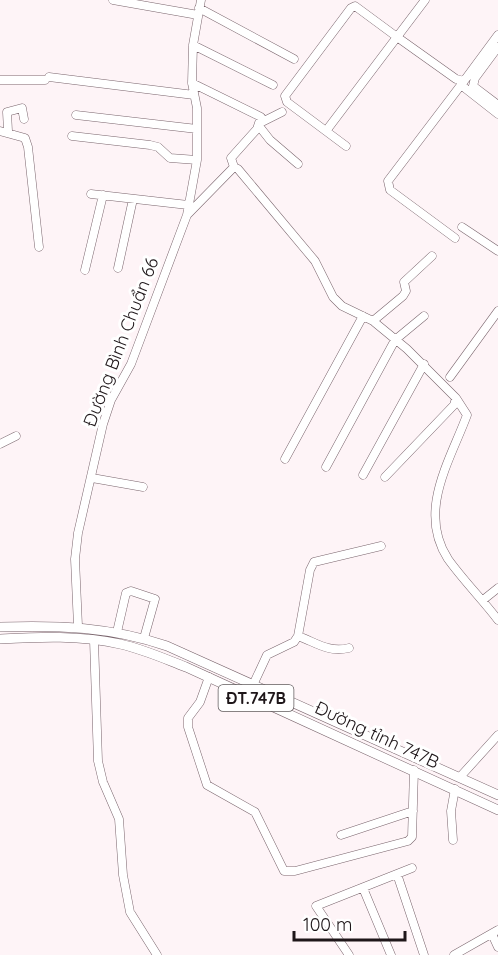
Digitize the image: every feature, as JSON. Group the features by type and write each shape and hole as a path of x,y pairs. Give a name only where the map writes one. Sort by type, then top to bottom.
{"main road":[{"name":"Đường tỉnh 747B","path":"0,627 78,626 144,638 498,795"},
{"name":"Đường tỉnh 747B","path":"0,639 94,640 121,644 208,676 498,810"},
{"path":"331,732 336,722"}],"street":[{"path":"113,0 200,7 294,59"},
{"path":"326,132 425,0"},
{"name":"Đường Bình Chuẩn 66","path":"78,626 75,559 78,533 111,400 131,364 187,215 197,160 197,129 192,83 194,45 200,7"},
{"path":"346,146 287,102 286,91 351,8 360,9 462,83 498,114"},
{"path":"455,238 390,190 388,181 498,35"},
{"path":"194,45 273,85"},
{"path":"498,47 475,78 473,86 498,105"},
{"path":"0,80 47,78 194,95"},
{"path":"192,83 257,113 270,140 298,164"},
{"path":"24,119 22,108 6,112 4,131 25,138 28,147 39,247"},
{"path":"282,112 261,124 231,158 234,167 266,200 315,261 333,297 342,306 372,321 424,364 456,398 467,415 444,467 434,512 435,530 449,560 498,620"},
{"path":"76,116 197,129"},
{"path":"72,136 150,145 158,147 170,158 197,160"},
{"path":"187,215 234,167"},
{"path":"91,194 188,206"},
{"path":"85,270 103,195"},
{"path":"118,268 133,199"},
{"path":"462,227 498,251"},
{"path":"372,321 403,296 406,291 404,282 432,256"},
{"path":"450,377 498,311"},
{"path":"285,459 363,316"},
{"path":"326,467 395,340 424,316"},
{"path":"363,475 424,364"},
{"path":"385,477 454,405 456,398"},
{"path":"0,444 16,436"},
{"path":"92,478 143,486"},
{"path":"253,685 267,655 294,642 298,636 310,570 314,562 381,546"},
{"path":"483,600 498,588"},
{"path":"117,632 126,593 131,591 155,599 144,638"},
{"path":"298,636 327,649 336,651 349,648"},
{"path":"94,640 98,761 103,782 119,819 123,875 130,912 157,955"},
{"path":"208,676 201,702 188,718 204,781 212,790 249,806 255,812 284,871 295,871 412,837 414,770"},
{"path":"460,777 498,735"},
{"path":"453,840 451,811 455,789"},
{"path":"341,835 413,811"},
{"path":"349,955 316,906 412,868"},
{"path":"397,874 424,955"},
{"path":"363,888 391,955"},
{"path":"455,955 495,932 498,947"}]}
